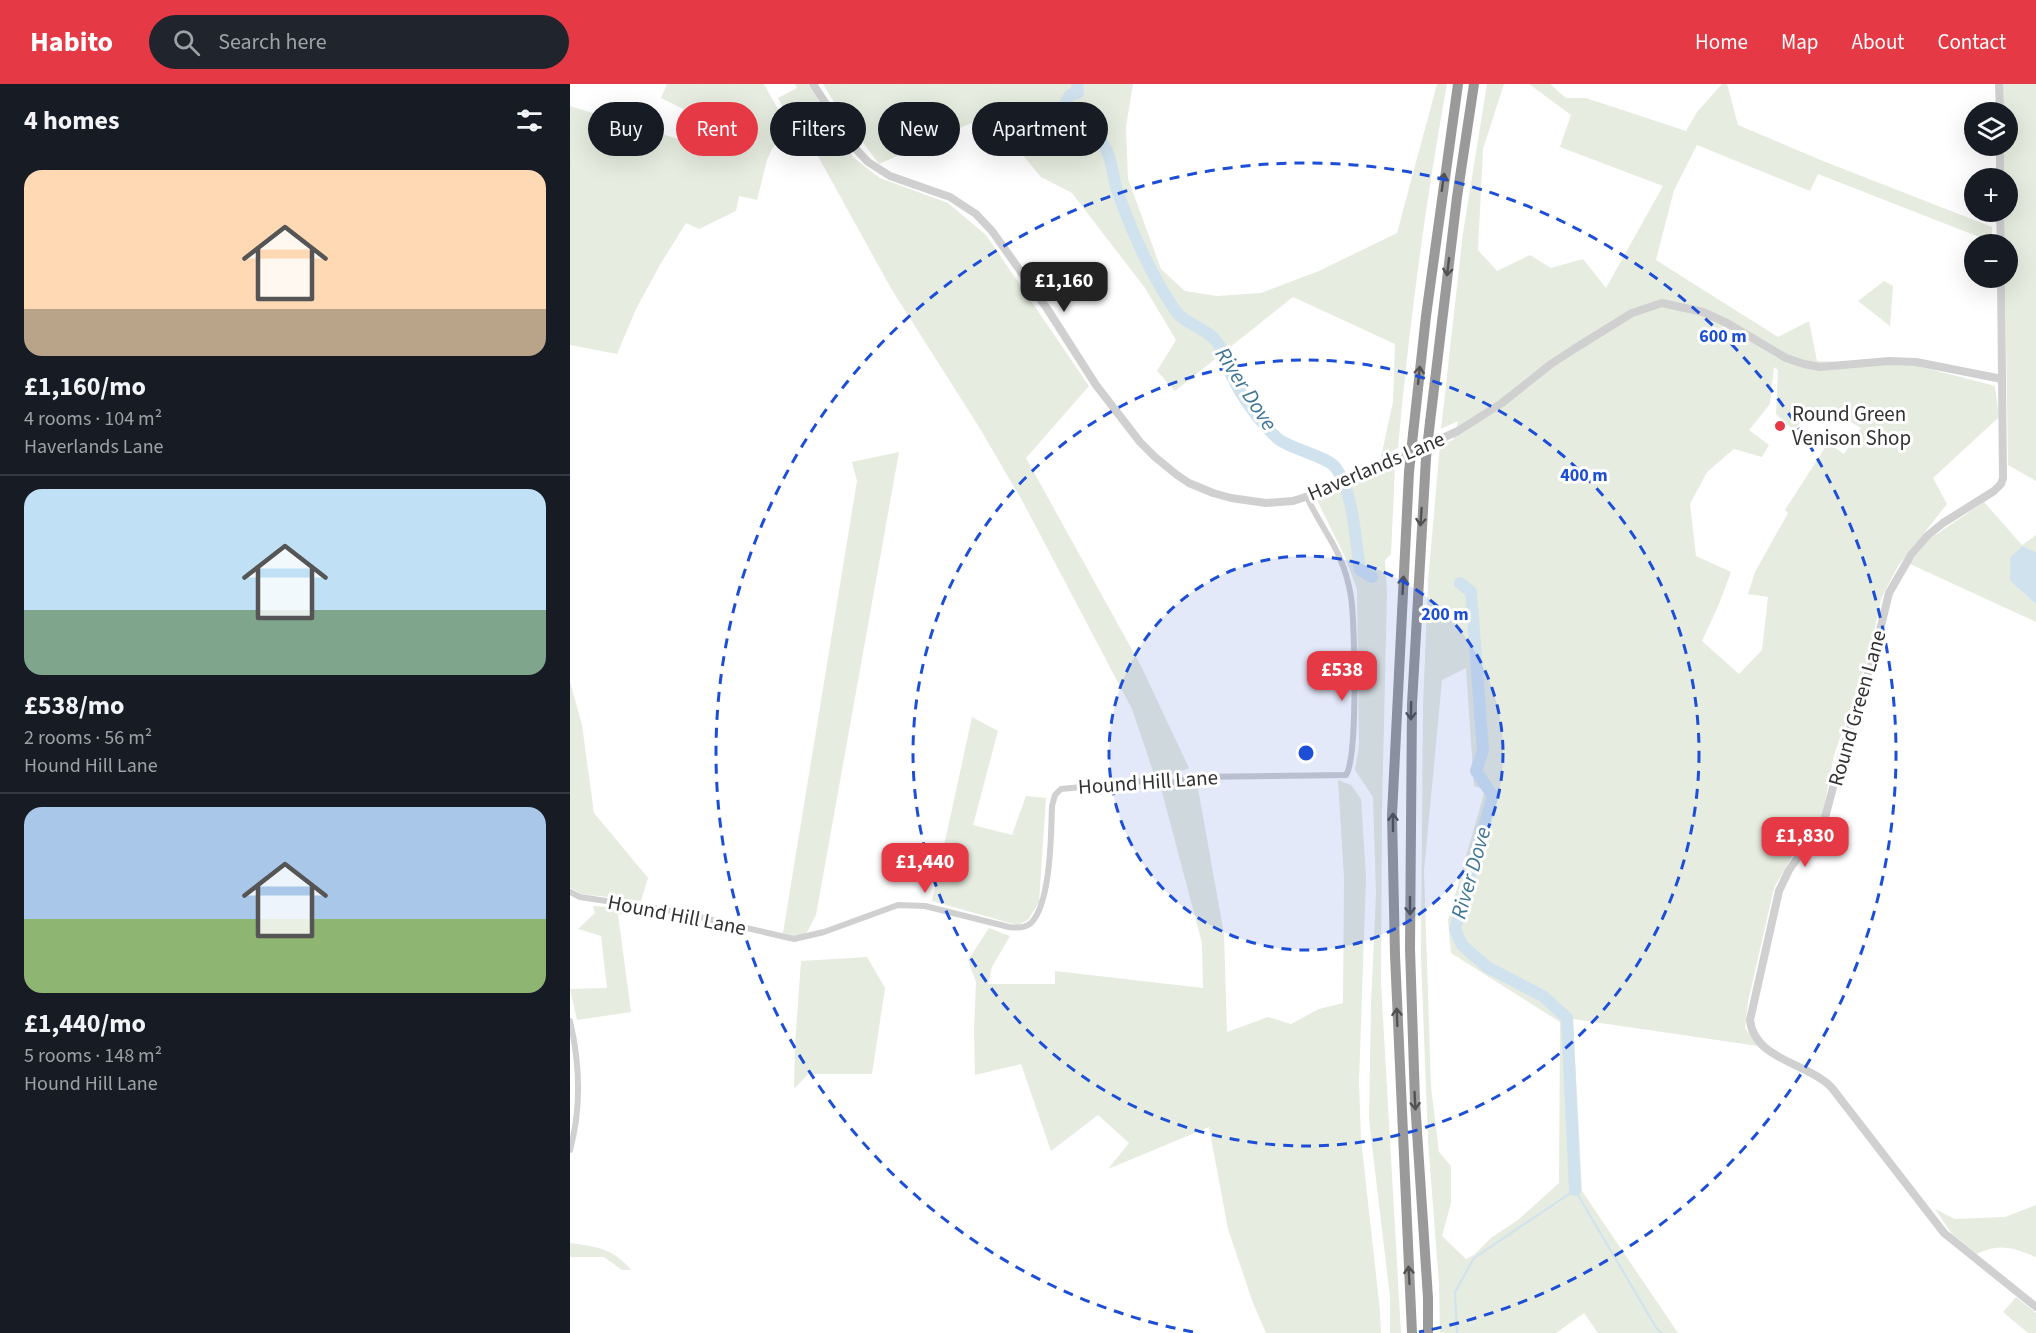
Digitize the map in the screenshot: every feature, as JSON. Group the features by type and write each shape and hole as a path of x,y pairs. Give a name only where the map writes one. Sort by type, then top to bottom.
{"highway":[{"path":"1412,1333 1395,955 1392,815 1409,472 1426,316 1458,84"},
{"path":"1428,1333 1428,1298 1415,1101 1410,949 1412,704 1426,458 1454,219 1474,84"}],"street":[{"name":"Haverlands Lane","path":"813,84 853,146 868,162 890,176 950,197 976,214 1008,252 1096,385 1140,442 1177,476 1201,489 1241,500 1266,503 1307,497 1336,487 1458,431 1502,403 1551,364 1574,349 1632,314 1662,303 1703,312 1796,362 1820,366 1889,361 1916,362 2002,379"},
{"path":"1999,84 2000,102"},
{"path":"2001,288 2002,379"},
{"name":"Round Green Lane","path":"2002,379 2004,471 2001,484 1980,501 1943,523 1928,536 1911,555 1889,593 1873,659 1844,746 1826,814 1821,825 1789,870 1779,891 1750,1020 1753,1034 1767,1049 1821,1077 1832,1088 1948,1236 2036,1307"},
{"name":"Hound Hill Lane","path":"570,892 580,897 678,912 794,939 824,932 898,905 925,906 1020,928 1029,924 1045,897 1052,806 1055,795 1061,789 1154,780 1170,783 1191,778 1346,775 1350,769 1353,748 1354,627 1351,596 1340,559 1307,497"},
{"path":"570,1021 579,1061 579,1080 576,1118 570,1150"}],"shaded area":[{"path":"667,84 764,84 774,102 770,102 770,153 757,200 739,196 736,211 699,229 686,223 636,309 617,354 570,345 570,106 588,111 588,156 664,156 664,135 676,138 676,156 758,156 758,102 676,102 676,105 661,98"},
{"path":"795,84 808,84 819,102 780,102 778,98 797,88"},
{"path":"823,84 1133,84 1126,127 1128,179 1161,269 1185,291 1217,296 1261,293 1319,271 1397,233 1437,84 1447,84 1418,266 1398,448 1381,457 1393,402 1395,344 1293,297 1175,391 1157,371 1176,340 1145,288 1072,193 1041,177 1023,156 1108,156 1108,102 972,102 972,123 960,128 960,102 878,102 878,156 897,156 879,164 866,147 866,102 834,102"},
{"path":"1487,84 1504,84 1483,149 1478,250 1497,271 1530,255 1551,268 1583,259 1606,288 1663,186 1560,147 1571,115 1529,84 1550,84 1566,98 1586,98 1686,131 1697,112 1722,84 1727,84 1738,125 1964,216 1964,222 1979,222 1992,227 1992,234 1972,234 1818,174 1810,191 1697,145 1674,190 1656,260 1778,337 1809,321 1817,361 1843,362 1887,358 1995,386 1999,417 1933,478 1947,504 1898,566 1881,599 1869,656 1834,755 1823,812 1796,849 1774,888 1748,1002 1745,1028 1758,1046 1573,1019 1582,1191 1678,1333 1598,1333 1584,1313 1556,1333 1440,1333 1439,1283 1428,1141 1421,956 1423,707 1428,582 1440,445 1453,440 1458,421 1441,429 1463,233","holes":["1774,367 1778,370 1776,414 1793,430 1802,422 1807,422 1820,410 1839,424 1844,418 1861,428 1844,454 1828,443 1785,510 1788,513 1755,572 1748,594 1768,597 1762,650 1739,674 1702,641 1731,572 1696,556 1690,504 1707,472 1734,449 1762,457 1769,445 1749,430 1770,404","1466,668 1474,786 1485,790 1448,920 1451,953 1560,1022 1559,1183 1518,1220 1492,1237 1474,1255 1466,1259 1442,1236 1451,1203 1451,1166 1439,1152 1431,1087 1424,871 1442,680"]},
{"path":"2003,84 2036,84 2036,481 2008,465 2005,288 2018,288 2018,234 2005,234 2004,222 2018,222 2018,168 2004,168 2004,156 2018,156 2018,102 2003,102"},
{"path":"818,156 853,156 880,178 948,203 986,235 1089,386 1026,458 1141,666 1189,768 1171,775 1154,774 1132,709 1024,504 979,427 892,290"},
{"path":"1884,281 1893,286 1890,326 1858,301"},
{"path":"899,452 816,915 806,934 793,936 783,933 857,481 852,462"},
{"path":"1395,467 1391,554 1385,560 1387,592 1381,983 1401,1333 1390,1333 1390,1297 1369,1120 1376,894 1373,797 1355,770 1359,746 1357,589 1345,557 1317,500"},
{"path":"1984,502 2022,545 2036,535 2036,552 2022,546 2010,559 2010,581 2036,604 2036,622 1910,564 1928,540"},
{"path":"570,682 582,725 594,813 648,878 641,901 582,894 570,888"},
{"path":"972,717 998,731 973,825 1012,835 1026,796 1046,798 1039,902 1028,920 1017,925 932,901"},
{"path":"1338,780 1351,785 1361,799 1366,877 1359,1082 1361,1139 1381,1333 1266,1333 1253,1303 1228,1229 1209,1127 1108,1169 1129,1143 1098,1115 1051,1151 1021,1064 975,1075 976,982 968,960 989,928 1010,936 992,967 988,984 1055,984 1055,971 1203,988 1202,943 1161,788 1197,783 1224,934 1227,1032 1268,1017 1291,1024 1319,1009 1343,1003 1344,878"},
{"path":"593,906 646,909 652,916 618,914 631,1012 577,1020 570,989 607,988 601,936 578,929 595,913"},
{"path":"867,957 885,988 872,1074 808,1074 794,1089 801,961"},
{"path":"2036,1205 2036,1257 1999,1247 1976,1254 1952,1234 1935,1209 1955,1219 2005,1217"},
{"path":"570,1243 611,1253 631,1270 622,1270 604,1257 570,1257"},
{"path":"2016,1297 2036,1313 2036,1333 2028,1333 2003,1312"}],"water":[{"path":"2022,546 2036,552 2036,604 2010,581 2010,558"}],"waterway":[{"name":"River Dove","path":"1077,84 1078,93 1070,95 1058,116 1069,128 1093,134 1104,145 1123,208 1155,277 1179,315 1206,332 1219,345 1235,382 1257,416 1282,441 1325,460 1336,468 1347,491 1360,570 1372,577"},
{"name":"River Dove","path":"1460,583 1471,592 1483,750 1476,771 1493,796 1455,929 1462,945 1487,967 1543,996 1567,1018 1575,1190"},
{"path":"1457,1333 1455,1292 1474,1258 1575,1190 1657,1329 1662,1333"}],"place":[{"name":"Round Green Venison Shop","path":"1780,426"}]}
